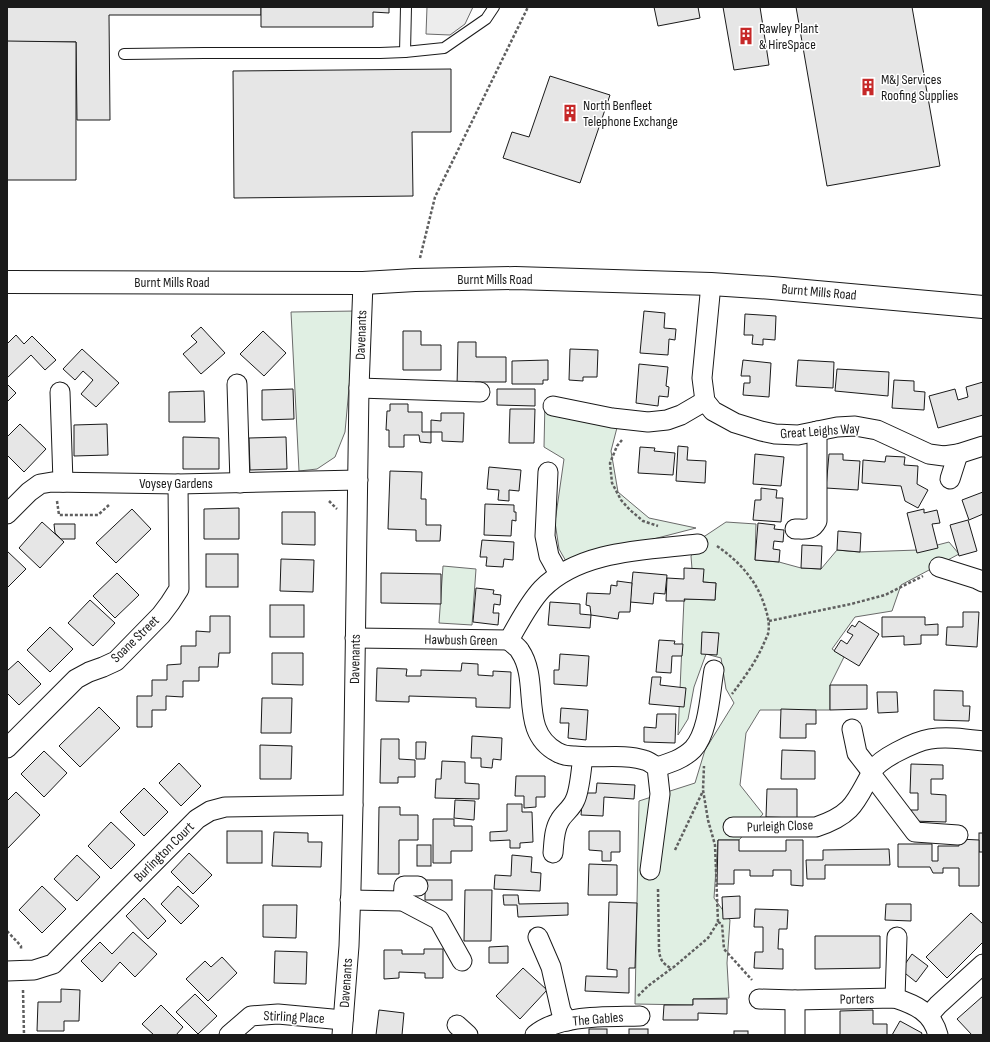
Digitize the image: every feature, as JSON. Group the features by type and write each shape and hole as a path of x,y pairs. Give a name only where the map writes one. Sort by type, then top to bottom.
{"street":[{"name":"Burnt Mills Road","path":"7,282 363,283 415,280 515,278 711,284 983,307"},
{"name":"Davenants","path":"342,1028 349,946 353,805 359,388 363,283"},
{"path":"553,406 612,418 648,422 667,420 681,415 706,401 702,378 711,284"},
{"path":"237,384 240,483"},
{"path":"359,388 480,392"},
{"path":"59,489 60,392"},
{"name":"Great Leighs Way","path":"706,401 713,411 735,423 761,431 785,435 798,435 837,427 855,426 877,430 929,454 944,456 958,454 983,446"},
{"path":"794,529 809,529 814,527 817,521 817,431"},
{"path":"950,479 958,454"},
{"path":"548,472 545,536 549,556 560,574"},
{"name":"Voysey Gardens","path":"7,514 29,492 40,484 59,489 178,484 358,480"},
{"name":"Soane Street","path":"7,748 76,679 116,661 145,632 170,603 179,589 178,484"},
{"name":"Hawbush Green","path":"355,638 509,640 533,601 543,589 560,574 576,565 616,554 706,544"},
{"path":"939,567 983,582"},
{"path":"509,640 520,649 528,666 534,725 539,735 544,742 557,753 569,756 622,757 651,763 679,759 693,749 705,725 714,670"},
{"path":"852,729 857,753 915,832 958,835"},
{"name":"Purleigh Close","path":"733,827 816,827 828,823 850,809 871,773 888,757 908,747 930,739 957,738 983,741"},
{"path":"553,853 557,824 575,800 583,757"},
{"path":"651,763 660,794 654,877"},
{"name":"Burlington Court","path":"7,971 34,970 53,964 197,819 210,811 225,807 353,805"},
{"path":"404,901 404,886 418,886"},
{"path":"350,900 404,901 439,920 462,961"},
{"path":"538,937 551,967 561,1011 567,1021"},
{"path":"895,998 897,937"},
{"path":"938,1035 929,1015 983,964"},
{"name":"Porters","path":"759,999 795,1000 895,998 908,1002 929,1015"},
{"path":"795,1000 795,1034"},
{"name":"Stirling Place","path":"229,1035 252,1016 278,1014 342,1028"},
{"name":"The Gables","path":"535,1035 551,1026 567,1021 585,1018 640,1016"}],"lane":[{"path":"405,52 406,7"},
{"path":"124,54 405,52 444,48 486,19 494,7"}],"path":[{"path":"415,280 435,197 528,7"},
{"path":"625,436 617,446 610,463 612,483 621,500 643,522 661,527"},
{"path":"59,489 59,515 98,515 112,502"},
{"path":"328,500 338,509 340,515"},
{"path":"706,544 730,555 754,582 761,594 769,621 768,635 761,650 752,667 730,697"},
{"path":"769,621 851,604 884,595"},
{"path":"637,997 648,986 708,938 718,922 715,845 708,820 703,790 704,758"},
{"path":"674,851 703,790"},
{"path":"654,877 660,958 664,964 672,968"},
{"path":"718,922 722,924 724,949 753,981"},
{"path":"7,931 21,946 21,951"},
{"path":"23,990 24,1035"}],"green space":[{"path":"356,311 345,432 335,457 317,469 299,471 291,312"},
{"path":"545,401 621,412 611,451 618,492 649,518 696,528 580,558 567,563 559,549 555,522 564,459 544,447"},
{"path":"726,522 756,524 755,560 779,562 801,568 821,569 837,550 860,552 918,550 949,542 959,554 901,585 892,611 855,617 832,649 844,657 830,685 830,710 760,710 746,733 740,785 763,814 739,840 718,840 714,898 730,920 727,963 729,998 693,999 693,1005 635,1004 639,801 695,783 705,750 734,703 726,689 721,658 706,654 694,687 688,719 678,735 684,599 715,600 716,583 703,582 692,569 691,556 702,538"},
{"path":"443,566 476,569 472,625 439,623"}],"shaded area":[{"path":"427,7 473,7 465,24 450,35 426,34"}],"building":[{"path":"7,7 261,7 261,15 109,15 110,120 77,120 76,42 7,42"},
{"path":"261,7 389,7 389,13 373,12 373,27 261,27"},
{"path":"654,7 698,7 700,18 658,26"},
{"name":"Rawley Plant & HireSpace","path":"723,7 760,7 769,65 734,70"},
{"name":"M&J Services Roofing Supplies","path":"796,7 912,7 940,166 827,186"},
{"path":"7,41 76,42 76,180 7,180"},
{"path":"451,69 451,132 412,132 413,196 234,198 233,71"},
{"name":"North Benfleet Telephone Exchange","path":"550,76 610,95 580,183 503,158 512,132 529,137"},
{"path":"644,311 665,313 664,328 676,329 675,340 669,339 668,355 640,353"},
{"path":"745,314 776,316 775,340 763,339 763,345 752,344 753,335 744,335"},
{"path":"201,327 225,353 201,374 183,354 197,342 191,336"},
{"path":"263,331 286,353 264,376 240,354"},
{"path":"403,331 421,331 421,345 441,345 441,370 403,370"},
{"path":"16,335 24,344 32,336 56,360 45,370 31,355 7,378 7,344"},
{"path":"458,342 476,342 476,357 506,357 506,382 475,382 475,387 457,387"},
{"path":"82,349 119,383 96,407 81,394 93,380 83,371 75,380 63,369"},
{"path":"570,349 598,350 597,377 583,377 583,381 569,380"},
{"path":"548,360 548,380 543,380 543,384 512,384 512,361"},
{"path":"743,360 771,363 769,397 743,395 744,383 750,383 750,376 741,376"},
{"path":"798,360 834,362 833,388 796,386"},
{"path":"639,364 668,367 666,386 669,387 668,397 659,396 658,406 636,403"},
{"path":"837,369 889,372 888,396 835,391"},
{"path":"894,380 914,381 914,391 925,392 924,410 892,408"},
{"path":"983,382 983,415 938,428 929,396 955,389 958,400 968,397 966,387"},
{"path":"7,384 16,393 7,402"},
{"path":"293,389 294,419 262,420 262,390"},
{"path":"497,389 535,389 535,406 497,405"},
{"path":"204,391 205,422 169,422 169,392"},
{"path":"390,404 408,404 408,412 422,412 422,432 431,432 431,443 420,442 419,435 404,435 404,447 389,447 389,430 386,430 387,411 390,411"},
{"path":"510,409 535,409 534,443 509,443"},
{"path":"441,413 464,413 463,442 442,441 442,432 431,432 431,420 441,421"},
{"path":"20,424 46,449 24,472 7,455 7,437"},
{"path":"107,424 108,455 74,456 74,425"},
{"path":"183,437 219,438 219,469 183,469"},
{"path":"286,437 287,469 250,470 249,438"},
{"path":"678,446 688,447 687,460 706,461 705,483 676,481"},
{"path":"640,447 655,448 654,451 675,453 673,475 638,473"},
{"path":"755,454 784,457 781,486 753,484"},
{"path":"829,454 843,454 843,460 860,461 858,490 826,488"},
{"path":"886,456 905,457 904,465 918,466 917,484 928,490 918,508 905,501 901,486 862,483 863,460 885,462"},
{"path":"489,467 521,470 519,491 509,490 509,501 498,500 499,490 487,489"},
{"path":"390,471 422,472 421,499 426,499 426,525 441,525 440,541 416,541 416,530 388,529"},
{"path":"761,488 777,490 776,498 783,498 781,522 753,520 755,500 761,500"},
{"path":"983,492 983,514 969,520 962,500"},
{"path":"485,504 514,505 516,521 512,520 511,536 484,535"},
{"path":"239,508 239,539 204,539 204,509"},
{"path":"132,509 151,529 116,563 96,543"},
{"path":"924,509 924,513 937,510 940,523 932,524 938,548 917,553 907,513"},
{"path":"282,512 315,512 315,545 282,544"},
{"path":"968,520 977,551 959,556 950,525"},
{"path":"42,522 64,542 40,568 19,548"},
{"path":"758,523 775,525 774,529 784,530 783,542 774,541 773,549 780,550 779,562 755,560"},
{"path":"54,524 75,524 75,539 61,539 55,533"},
{"path":"838,531 861,533 860,552 837,550"},
{"path":"482,540 514,542 513,560 504,559 503,567 486,566 487,557 480,557"},
{"path":"802,545 822,546 821,569 801,568"},
{"path":"7,551 26,569 7,588"},
{"path":"206,554 238,554 238,587 206,587"},
{"path":"281,559 314,560 313,592 280,591"},
{"path":"684,568 704,569 703,582 716,583 715,600 684,599 685,601 666,601 667,578 684,579"},
{"path":"633,572 667,575 665,594 654,593 653,604 630,602"},
{"path":"117,573 139,595 115,618 93,596"},
{"path":"381,573 441,574 441,604 381,603"},
{"path":"617,581 632,583 630,612 619,612 618,619 591,615 590,606 586,605 587,593 610,594 611,585 617,586"},
{"path":"476,588 494,590 493,594 501,595 500,605 494,604 493,613 499,613 498,625 473,622"},
{"path":"90,600 115,623 93,646 68,623"},
{"path":"550,602 580,604 580,614 591,615 590,628 548,625"},
{"path":"270,605 304,605 304,637 270,637"},
{"path":"963,612 979,612 977,647 946,645 947,627 963,627"},
{"path":"210,616 230,616 230,653 219,653 218,667 199,667 199,681 183,681 183,697 166,696 166,710 152,710 152,727 137,727 137,696 152,696 152,680 167,680 167,665 181,664 181,646 196,646 196,631 210,632"},
{"path":"882,617 925,617 925,625 938,624 938,635 921,635 921,644 904,645 904,636 882,637"},
{"path":"859,621 879,634 859,666 834,651 841,640 847,644 853,635 847,632 852,625 855,627"},
{"path":"50,627 73,649 50,672 27,650"},
{"path":"702,632 719,633 717,655 701,654"},
{"path":"659,640 675,641 674,644 683,644 682,656 672,656 671,673 656,672"},
{"path":"272,653 303,653 303,685 272,684"},
{"path":"560,654 589,656 587,686 554,684 554,670 559,670"},
{"path":"18,661 41,684 19,705 7,693 7,671"},
{"path":"462,663 478,664 478,675 493,676 493,671 511,672 510,708 476,707 476,698 409,696 409,702 376,701 377,668 407,669 406,676 421,676 421,670 461,671"},
{"path":"652,677 661,677 660,685 686,688 684,707 649,704"},
{"path":"830,685 867,685 867,709 830,710"},
{"path":"934,690 963,691 963,706 970,706 969,721 934,720"},
{"path":"877,692 897,692 898,712 878,713"},
{"path":"262,698 292,698 291,733 261,733"},
{"path":"99,707 120,728 80,767 59,746"},
{"path":"561,708 588,710 586,740 568,738 569,723 560,723"},
{"path":"781,709 816,710 816,724 806,724 806,738 780,738"},
{"path":"657,714 676,714 675,743 644,742 644,727 656,728"},
{"path":"472,736 502,738 501,760 493,759 492,768 481,767 481,758 471,758"},
{"path":"381,739 399,739 399,759 415,760 415,777 398,777 398,783 380,783"},
{"path":"416,742 426,742 425,759 416,759"},
{"path":"260,745 292,746 291,779 260,779"},
{"path":"782,750 815,751 815,779 781,779"},
{"path":"44,751 67,773 44,797 21,774"},
{"path":"442,761 465,762 465,783 479,784 479,799 435,798 436,779 441,779"},
{"path":"179,763 201,786 181,806 159,783"},
{"path":"911,764 943,765 943,779 931,779 931,794 946,795 946,822 910,821 911,810 918,810 918,793 910,793"},
{"path":"516,776 545,776 545,797 536,797 536,807 524,808 524,796 515,796"},
{"path":"597,783 635,785 634,799 604,797 603,816 581,815 583,793 596,793"},
{"path":"144,788 168,812 144,836 120,812"},
{"path":"767,789 797,789 797,818 766,817"},
{"path":"16,792 40,815 7,849 7,801"},
{"path":"455,800 475,801 474,820 454,818"},
{"path":"507,804 522,804 522,812 532,812 533,842 520,843 520,848 510,848 510,840 490,841 490,832 507,831"},
{"path":"379,807 400,807 400,815 418,815 418,840 399,840 399,874 378,874"},
{"path":"433,819 454,819 454,826 472,826 472,851 451,851 451,863 433,863"},
{"path":"111,822 135,845 111,869 88,846"},
{"path":"227,831 262,831 262,863 227,863"},
{"path":"589,831 620,831 620,852 611,852 611,861 602,861 602,851 589,850"},
{"path":"274,832 308,833 308,842 322,842 321,867 272,866"},
{"path":"979,833 983,833 983,852 979,852"},
{"path":"959,839 979,840 979,886 959,886 959,868 943,868 943,873 933,873 930,867 898,867 898,844 932,844 932,861 938,861 938,846 959,846"},
{"path":"718,840 739,840 739,851 786,851 786,840 803,840 803,886 791,885 791,870 773,870 773,876 750,876 750,870 734,870 734,884 717,884"},
{"path":"417,845 431,845 431,866 417,866"},
{"path":"889,849 890,865 825,865 825,879 807,879 806,860 823,860 823,850"},
{"path":"189,853 212,875 193,894 171,872"},
{"path":"77,855 100,877 77,901 54,879"},
{"path":"512,855 532,857 531,872 541,873 540,891 494,889 495,875 511,876"},
{"path":"589,864 617,865 617,895 588,895"},
{"path":"425,880 452,880 452,900 425,900"},
{"path":"42,886 66,909 42,933 19,910"},
{"path":"178,886 199,906 181,924 161,904"},
{"path":"465,890 492,890 491,941 464,941"},
{"path":"503,895 518,895 519,904 568,903 568,915 518,917 517,905 504,905"},
{"path":"740,896 740,918 723,919 722,897"},
{"path":"144,898 166,921 148,939 126,916"},
{"path":"609,902 637,903 635,968 629,968 629,993 585,991 586,976 617,977 617,970 607,969"},
{"path":"886,904 911,904 911,921 885,920"},
{"path":"263,905 297,905 296,938 263,937"},
{"path":"755,909 788,910 787,929 779,929 778,949 783,949 783,969 754,968 755,952 763,952 763,927 754,927"},
{"path":"971,913 983,924 983,942 947,978 926,957"},
{"path":"133,932 157,954 135,977 120,962 102,982 81,961 100,942 112,954"},
{"path":"815,936 880,936 880,968 815,969"},
{"path":"508,946 508,963 489,963 489,947"},
{"path":"424,949 443,949 443,978 425,978 425,973 399,972 399,978 384,979 384,950 402,950 402,954 424,954"},
{"path":"275,951 307,952 306,984 274,983"},
{"path":"912,954 928,966 916,982 901,970"},
{"path":"222,957 237,973 208,1001 186,979 205,961 211,967"},
{"path":"523,968 547,990 520,1019 496,996"},
{"path":"61,989 80,990 79,1021 64,1021 64,1031 37,1031 38,1002 61,1002"},
{"path":"195,994 217,1016 198,1034 176,1012"},
{"path":"983,996 983,1034 972,1035 957,1019"},
{"path":"693,999 727,999 727,1014 698,1013 698,1020 663,1020 664,1005 693,1005"},
{"path":"161,1005 183,1027 176,1035 154,1035 142,1024"},
{"path":"379,1010 404,1013 402,1035 376,1035"},
{"path":"873,1010 873,1024 887,1024 887,1035 840,1035 840,1011"},
{"path":"900,1021 922,1033 921,1035 892,1035"},
{"path":"589,1029 607,1029 607,1035 589,1035"},
{"path":"629,1029 648,1029 648,1035 629,1035"},
{"path":"734,1031 748,1031 748,1035 734,1035"}],"place":[{"name":"Rawley Plant & HireSpace","path":"746,36"},
{"name":"M&J Services Roofing Supplies","path":"868,87"},
{"name":"North Benfleet Telephone Exchange","path":"570,113"}]}
